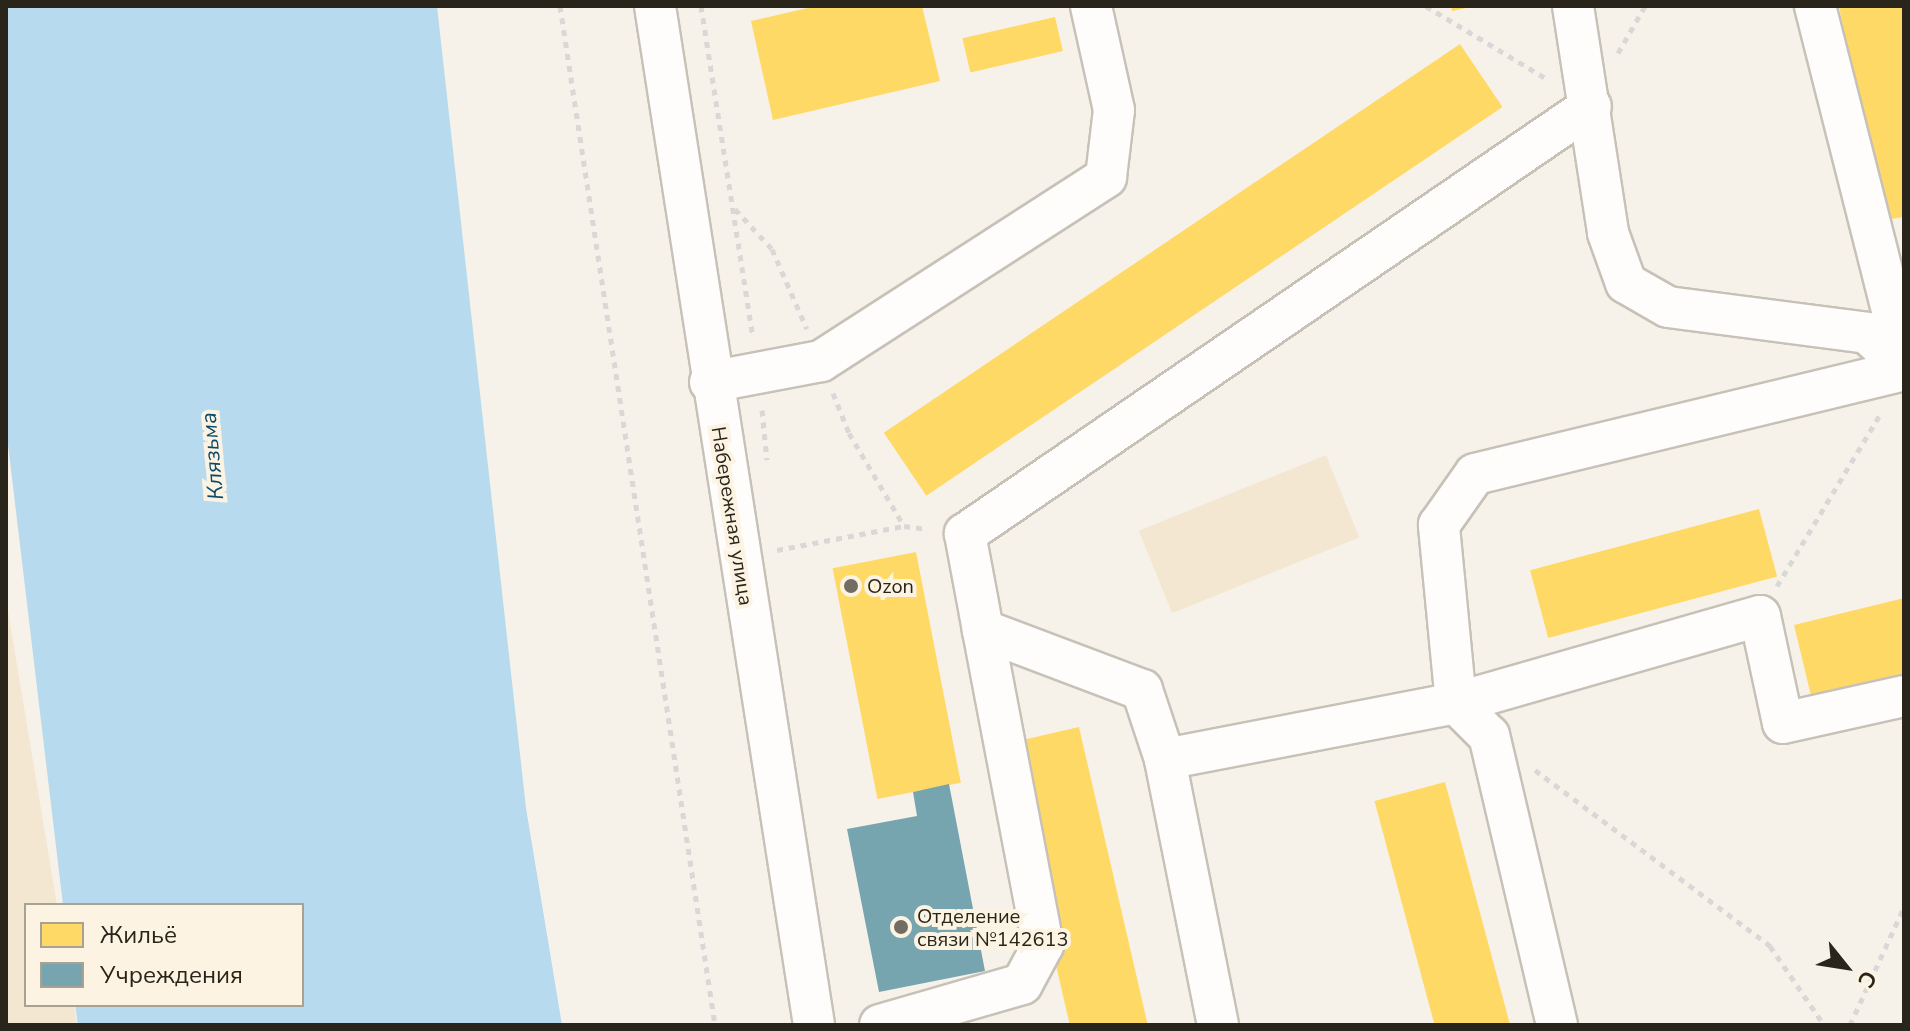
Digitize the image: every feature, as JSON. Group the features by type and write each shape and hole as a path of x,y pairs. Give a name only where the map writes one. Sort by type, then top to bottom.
{"street":[{"name":"Набережная улица","path":"655,6 710,382 814,1025"},
{"path":"710,382 821,361 1106,177 1114,110 1091,6"},
{"path":"1557,1025 1489,736 1456,703 1439,525 1475,474 1899,379 1867,333 1668,307 1626,283 1608,233 1591,106 1573,6"},
{"path":"1815,6 1904,358"},
{"path":"880,1025 1022,984 1043,945 965,534 1591,106"},
{"path":"1165,759 1456,703 1760,616 1783,723 1904,696"},
{"path":"983,630 1142,690 1165,759 1218,1025"}],"path":[{"path":"560,6 715,1025"},
{"path":"1426,6 1591,106"},
{"path":"1760,616 1899,379"},
{"path":"776,551 904,526 965,534"},
{"path":"1489,736 1770,946 1824,1025"},
{"path":"1850,1025 1904,907"}],"shaded area":[{"path":"1326,455 1359,538 1172,613 1139,531"},
{"path":"6,599 57,903 24,903 24,1007 74,1007 77,1025 6,1025"}],"water":[{"name":"Клязьма","path":"6,6 437,6 526,808 562,1025 78,1025 75,1007 304,1007 304,903 63,903 6,428"}],"building: Жильё":[{"path":"816,6 922,6 940,81 773,120 751,21"},
{"path":"1451,6 1470,6 1471,7 1452,11"},
{"path":"1839,6 1904,6 1904,217 1879,221"},
{"path":"1055,17 1063,51 970,72 962,38"},
{"path":"1460,44 1502,107 926,496 884,433"},
{"path":"1759,509 1777,577 1548,638 1530,570"},
{"path":"916,552 961,783 877,799 833,568"},
{"path":"1904,598 1904,677 1812,700 1794,625"},
{"path":"1079,727 1148,1025 1070,1025 1005,744"},
{"path":"1445,782 1510,1025 1435,1025 1374,801"}],"building: Учреждения":[{"path":"949,784 985,971 879,992 847,829 917,816 913,792"}],"place":[{"name":"Ozon","path":"851,586"},
{"name":"Отделение связи №142613","path":"901,927"}]}
